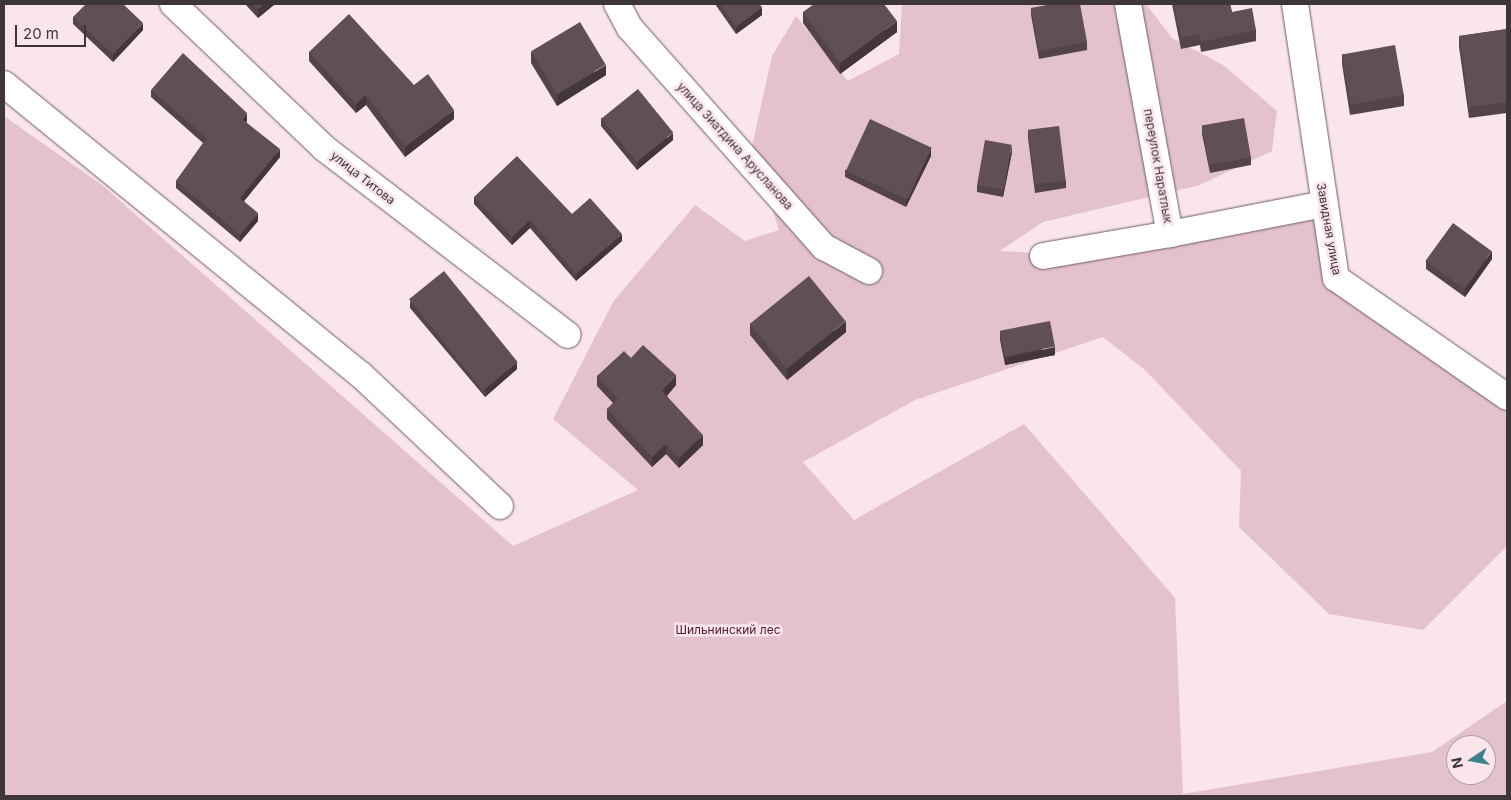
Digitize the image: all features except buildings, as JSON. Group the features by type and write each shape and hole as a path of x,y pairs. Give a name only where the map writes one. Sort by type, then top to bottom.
{"street":[{"name":"улица Титова","path":"173,4 324,148 568,335"},
{"name":"улица Зиатдина Арусланова","path":"617,4 630,28 824,247 869,271"},
{"name":"переулок Наратлык","path":"1128,4 1170,234 1324,204"},
{"name":"Завидная улица","path":"1295,4 1336,278 1507,397"},
{"path":"4,84 361,375 500,506"},
{"path":"1043,256 1170,234"}],"green space":[{"name":"Шильнинский лес","path":"902,4 1146,4 1172,38 1223,65 1277,111 1272,151 1200,185 1043,222 1000,251 1050,254 1324,204 1336,278 1507,397 1507,546 1423,630 1329,614 1239,527 1241,471 1145,370 1103,337 915,400 803,462 854,520 1024,424 1175,598 1183,794 1432,752 1446,742 1446,785 1496,785 1496,735 1457,735 1507,701 1507,796 4,796 4,116 102,185 513,546 638,490 553,419 613,302 695,205 745,241 779,230 752,146 772,56 796,16 848,81 899,54"}]}
